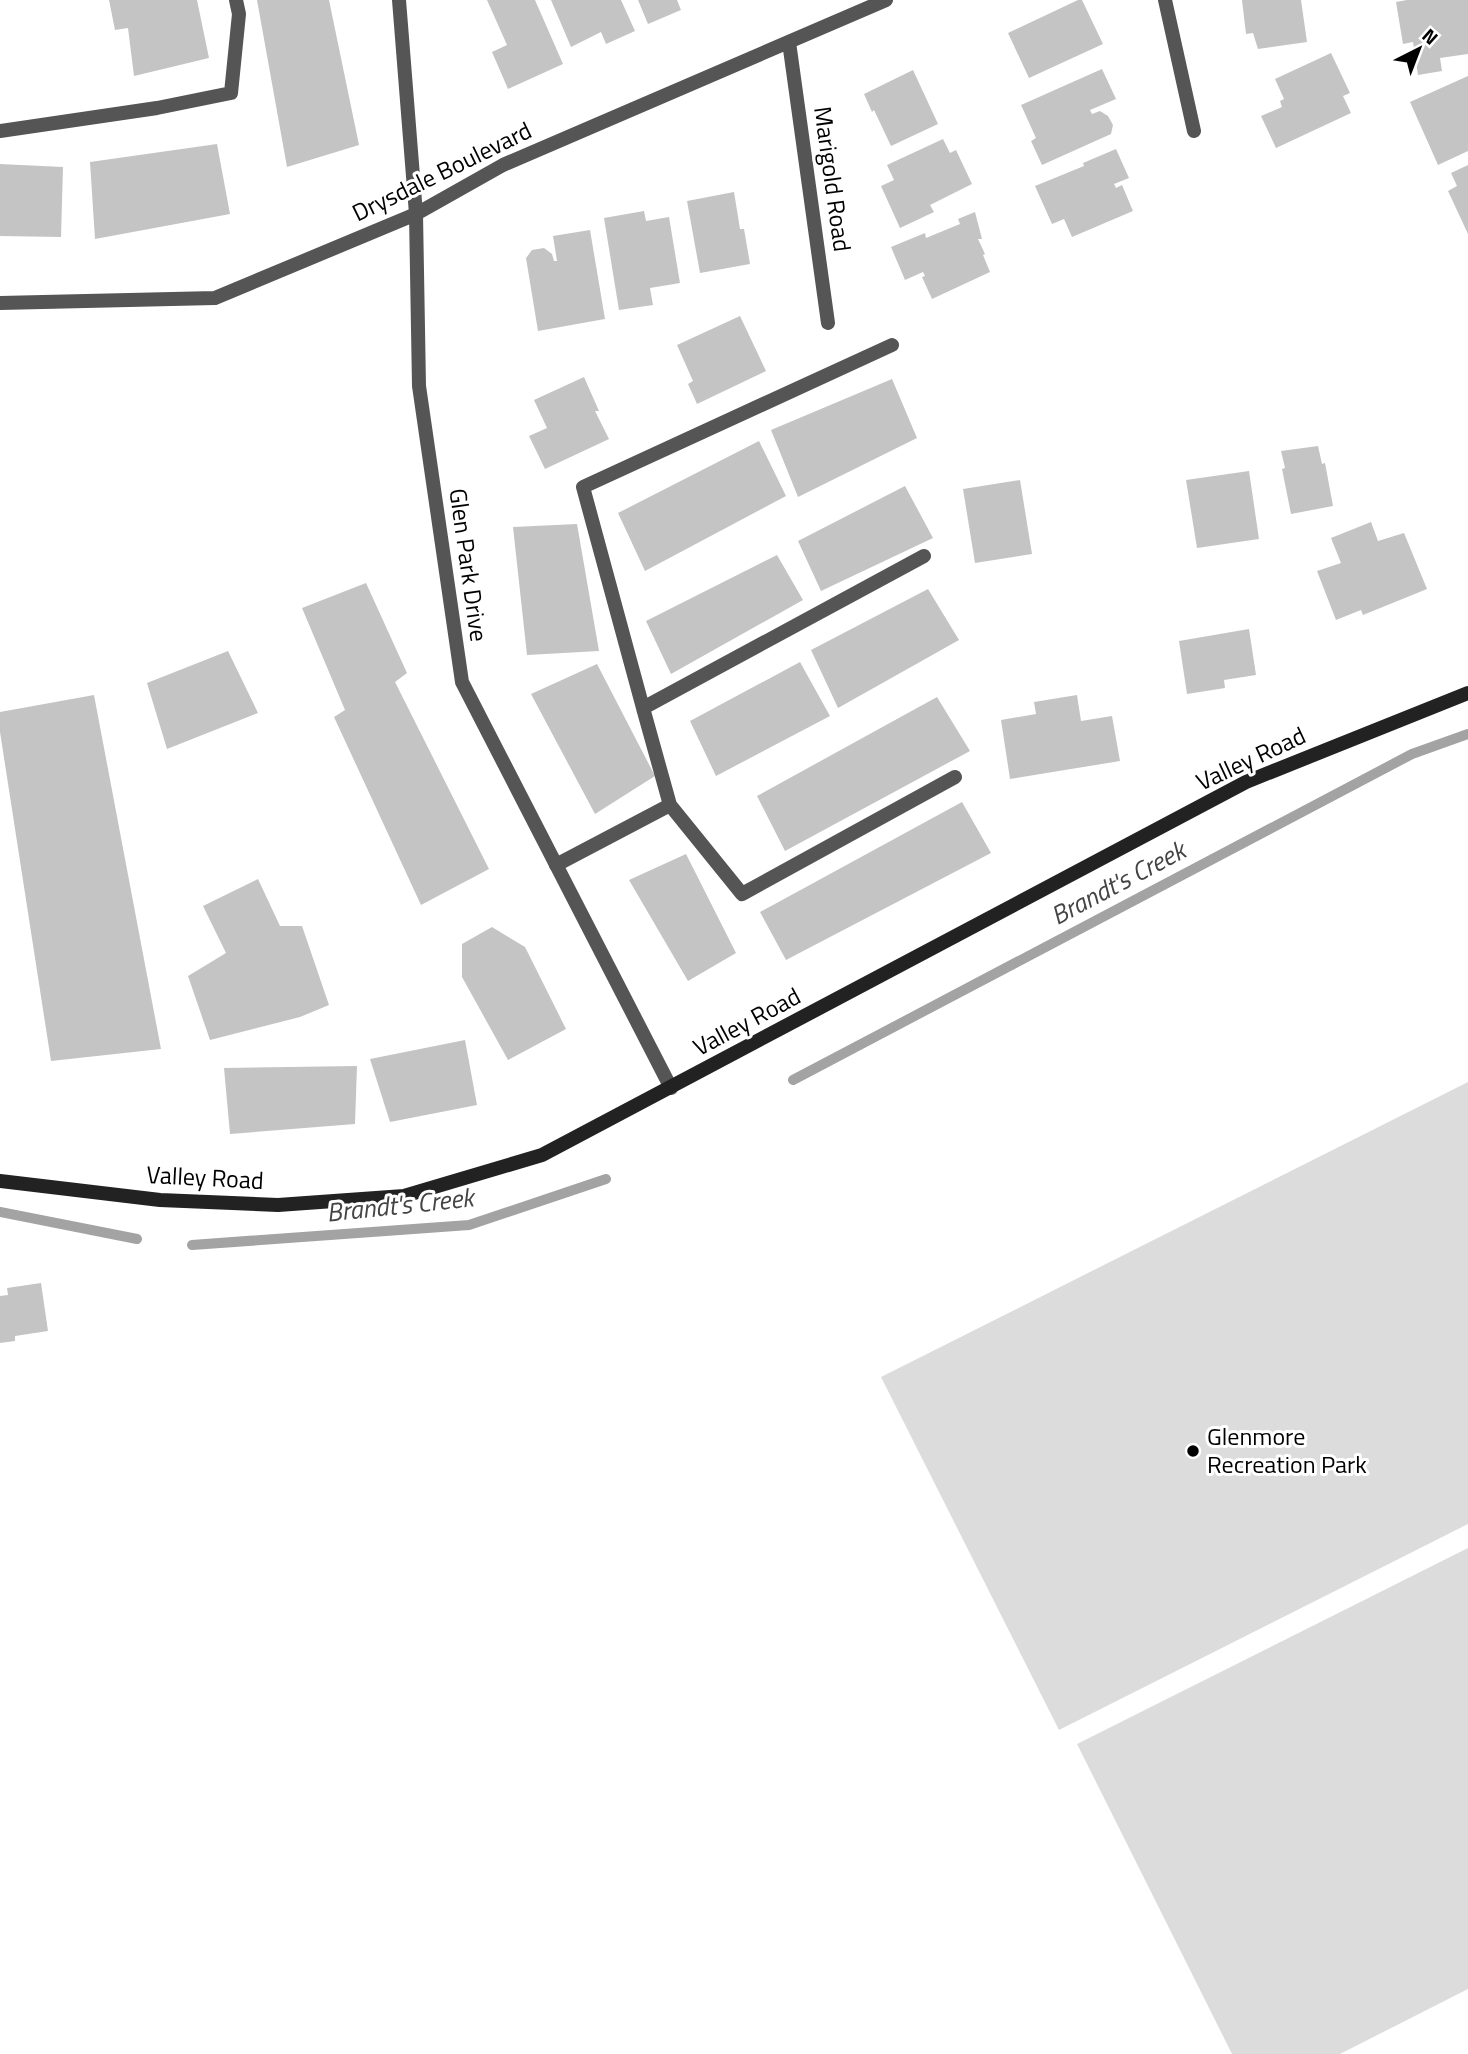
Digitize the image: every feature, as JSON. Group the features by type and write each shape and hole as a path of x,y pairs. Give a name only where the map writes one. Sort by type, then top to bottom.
{"street":[{"path":"0,131 157,108 231,93 239,13 236,0"},
{"name":"Glen Park Drive","path":"399,0 416,214 419,386 461,682 671,1088"},
{"name":"Drysdale Boulevard","path":"0,303 215,298 416,214 503,165 886,0"},
{"path":"1165,0 1194,131"},
{"name":"Marigold Road","path":"789,42 828,323"},
{"path":"892,345 583,488 670,805 742,894 955,777"},
{"path":"643,708 925,556"},
{"name":"Valley Road","path":"0,1181 160,1200 278,1205 404,1196 542,1155 1246,782 1468,693"},
{"path":"556,865 670,805"}],"shaded area":[{"name":"Glenmore Recreation Park","path":"1468,1082 1468,1524 1059,1730 881,1377"},
{"path":"1468,1548 1468,1989 1340,2054 1232,2054 1077,1744"}],"building":[{"path":"109,0 197,0 209,58 134,76 128,28 115,30"},
{"path":"257,0 329,0 359,145 287,167"},
{"path":"487,0 535,0 563,64 508,89 492,52 507,45"},
{"path":"551,0 621,0 635,31 606,44 601,32 571,47"},
{"path":"638,0 677,0 681,10 648,24"},
{"path":"1082,0 1103,44 1029,78 1008,33"},
{"path":"1242,0 1301,0 1307,42 1258,49 1253,33 1246,34"},
{"path":"1468,0 1468,54 1440,58 1442,71 1418,75 1413,42 1403,44 1396,2"},
{"path":"1331,53 1350,93 1343,96 1351,113 1276,148 1261,116 1282,107 1280,101 1284,99 1275,79"},
{"path":"1102,69 1116,99 1090,110 1092,114 1100,111 1108,116 1113,125 1111,134 1042,165 1031,141 1036,138 1021,105"},
{"path":"913,70 938,124 891,146 864,94"},
{"path":"1468,76 1468,151 1438,165 1410,102"},
{"path":"943,139 950,153 956,150 972,184 930,205 934,212 900,228 881,186 894,180 887,165"},
{"path":"217,144 230,214 95,239 90,162"},
{"path":"1116,149 1129,178 1114,184 1116,188 1122,185 1133,211 1072,237 1064,219 1052,224 1035,186 1084,166 1083,163"},
{"path":"0,164 63,167 61,237 0,236"},
{"path":"1468,165 1468,234 1448,191 1457,186 1451,173"},
{"path":"734,192 740,229 744,229 750,264 700,273 687,201"},
{"path":"644,211 646,221 669,217 680,283 650,288 653,305 619,310 604,218"},
{"path":"975,212 982,239 978,239 990,272 932,299 922,277 925,276 923,272 905,280 891,247 925,233 926,238 960,224 958,219"},
{"path":"590,230 605,319 538,331 526,258 532,250 544,248 552,254 554,261 557,261 553,236"},
{"path":"740,316 766,371 697,404 688,384 693,381 677,345"},
{"path":"584,377 599,411 595,411 609,439 545,469 529,436 547,428 534,400"},
{"path":"892,379 917,438 798,497 771,430"},
{"path":"759,441 786,496 645,571 618,513"},
{"path":"1318,446 1322,464 1325,463 1333,506 1291,514 1281,451"},
{"path":"1249,471 1259,539 1197,548 1186,480"},
{"path":"1020,480 1032,554 975,563 963,489"},
{"path":"905,486 933,538 821,591 798,541"},
{"path":"1371,522 1378,541 1404,533 1427,589 1363,615 1361,610 1336,620 1317,571 1341,563 1331,538"},
{"path":"577,524 599,651 527,655 513,527"},
{"path":"777,555 803,600 671,674 646,621"},
{"path":"366,583 407,673 395,682 489,869 421,905 334,717 345,710 302,608"},
{"path":"928,589 959,640 838,708 811,650"},
{"path":"1249,629 1256,675 1224,680 1225,688 1187,694 1179,641"},
{"path":"228,651 258,713 167,749 147,683"},
{"path":"800,662 830,716 716,776 690,721"},
{"path":"597,664 655,776 595,814 531,694"},
{"path":"94,695 161,1049 51,1061 0,732 0,712"},
{"path":"1077,695 1081,721 1112,716 1120,761 1010,779 1001,720 1036,714 1034,702"},
{"path":"937,697 970,751 785,851 757,796"},
{"path":"962,802 991,853 786,960 760,912"},
{"path":"686,854 736,953 688,981 629,880"},
{"path":"258,879 280,926 302,926 329,1005 300,1017 210,1040 188,976 226,953 203,906"},
{"path":"492,927 525,947 566,1029 508,1060 462,977 462,944"},
{"path":"465,1040 477,1105 390,1122 370,1059"},
{"path":"357,1066 355,1124 230,1134 224,1068"},
{"path":"41,1283 48,1331 15,1336 15,1341 0,1343 0,1296 8,1295 7,1288"}],"waterway":[{"name":"Brandt's Creek","path":"793,1080 1412,754 1468,734"},
{"name":"Brandt's Creek","path":"192,1245 469,1225 606,1179"},
{"name":"Brandt's Creek","path":"0,1212 137,1239"}],"place":[{"name":"Glenmore Recreation Park","path":"1193,1451"}]}
